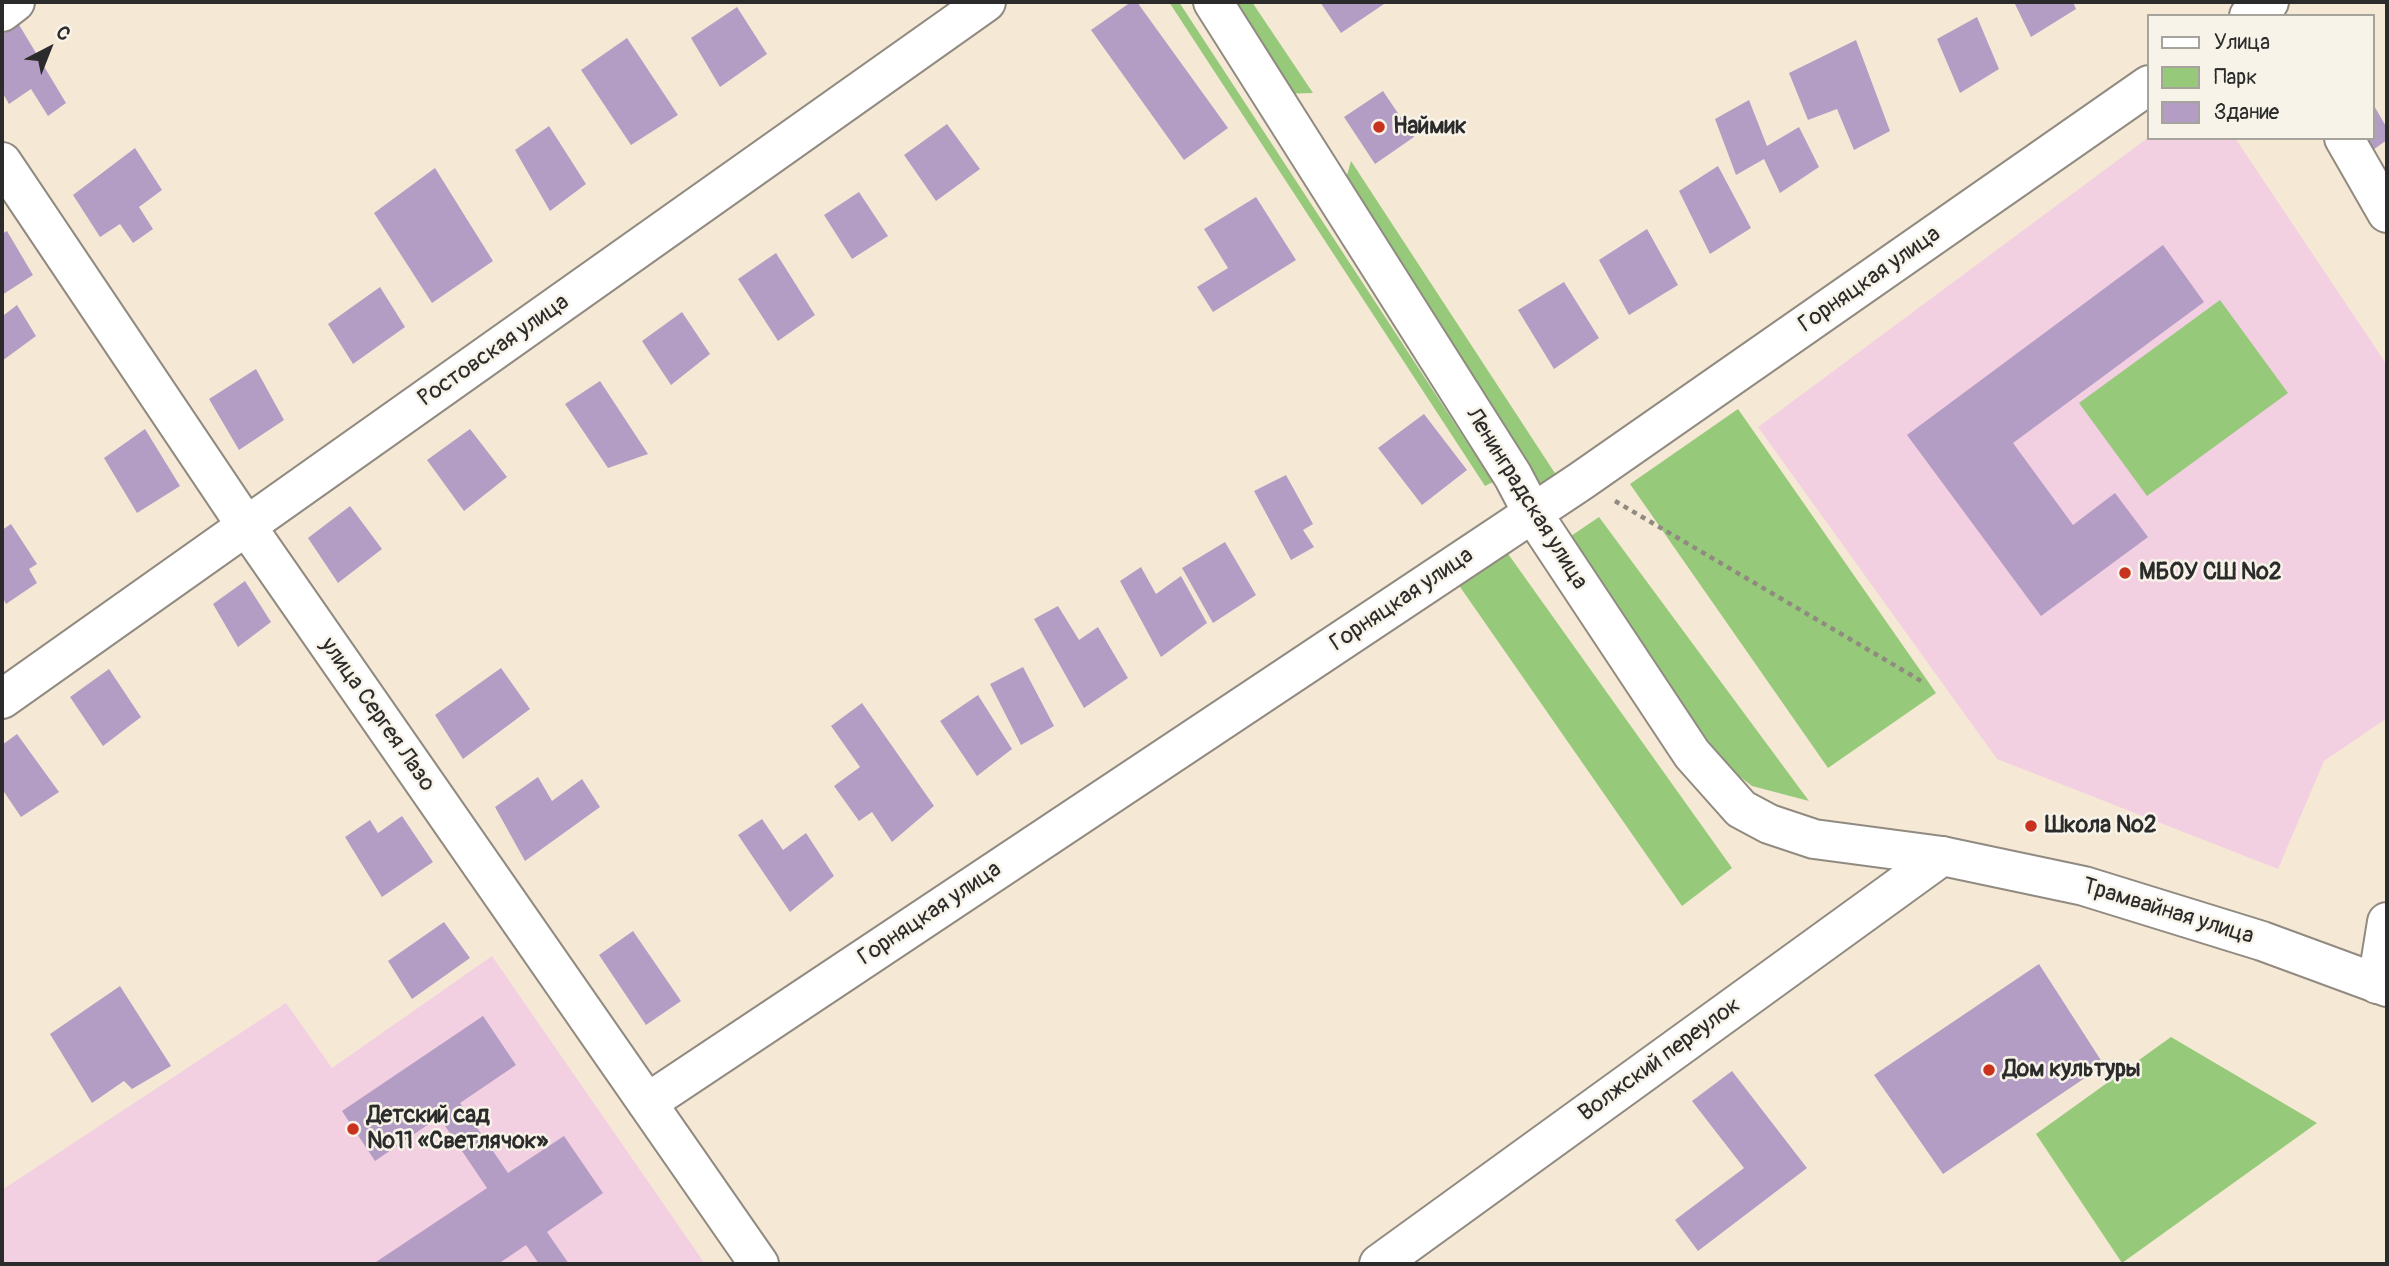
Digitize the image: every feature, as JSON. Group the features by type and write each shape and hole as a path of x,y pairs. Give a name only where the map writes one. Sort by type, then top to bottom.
{"street":[{"path":"2,12 15,2"},
{"name":"Ростовская улица","path":"2,699 986,2"},
{"name":"Ленинградская улица","path":"1213,2 1513,476 1533,514 1692,754 1741,809 1769,824 1814,839 1942,856"},
{"name":"Горняцкая улица","path":"647,1103 1533,514 2148,86"},
{"path":"2345,140 2387,213"},
{"name":"улица Сергея Лазо","path":"2,162 247,527 759,1264"},
{"name":"Трамвайная улица","path":"1942,856 2084,886 2170,911 2382,986"},
{"name":"Волжский переулок","path":"1378,1264 1942,856"},
{"path":"2382,986 2387,922"}],"path":[{"path":"1581,481 1923,682"}],"shaded area":[{"name":"МБОУ СШ №2","path":"2148,138 2148,140 2236,140 2387,365 2387,718 2324,761 2278,869 1997,759 1758,427"},
{"name":"Детский сад №11 «Светлячок»","path":"492,956 705,1264 2,1264 2,1190 286,1003 332,1068"}],"green space":[{"path":"1169,2 1179,2 1493,482 1485,486"},
{"path":"1224,2 1252,2 1313,93 1277,94"},
{"path":"1351,161 1562,484 1539,495 1341,197"},
{"path":"2220,300 2288,393 2147,496 2079,403"},
{"path":"1738,409 1936,693 1828,768 1630,484"},
{"path":"1599,517 1809,801 1752,786 1713,756 1565,540"},
{"path":"1506,551 1732,868 1682,906 1458,584"},
{"path":"2171,1037 2317,1123 2122,1263 2036,1134"}],"building":[{"path":"1131,2 1137,2 1228,128 1184,160 1091,30"},
{"path":"1320,2 1387,2 1341,33"},
{"path":"2014,2 2073,2 2076,9 2031,37"},
{"path":"737,7 767,54 720,87 691,38"},
{"path":"1977,17 1999,69 1960,93 1937,39"},
{"path":"18,23 66,103 48,116 31,89 9,104 2,92 2,35"},
{"path":"627,38 678,115 631,145 581,70"},
{"path":"1856,40 1890,131 1854,150 1837,109 1808,120 1789,73"},
{"name":"Наймик","path":"1383,91 1414,137 1375,164 1344,117"},
{"path":"1749,100 1767,146 1799,127 1819,167 1780,193 1764,159 1736,175 1715,119"},
{"path":"2375,107 2387,128 2387,140 2363,157 2354,140 2375,140"},
{"path":"947,124 980,169 936,201 904,155"},
{"path":"549,126 586,184 550,211 515,150"},
{"path":"135,148 162,190 139,207 153,229 133,243 120,224 100,237 73,195"},
{"path":"1718,166 1751,228 1710,254 1679,191"},
{"path":"435,168 493,261 432,303 374,213"},
{"path":"859,192 888,236 852,259 824,215"},
{"path":"1256,197 1296,260 1213,312 1197,287 1228,268 1204,229"},
{"path":"1647,229 1678,285 1629,315 1599,260"},
{"path":"7,231 33,275 2,295 2,234"},
{"path":"2163,245 2204,302 2013,443 2073,525 2115,493 2148,537 2041,616 1907,435"},
{"path":"776,253 815,315 778,341 738,279"},
{"path":"1564,282 1599,338 1554,369 1518,310"},
{"path":"380,287 405,327 353,364 328,324"},
{"path":"17,305 36,336 2,361 2,310 4,315"},
{"path":"682,312 710,354 671,385 642,341"},
{"path":"256,369 284,420 239,450 209,399"},
{"path":"600,381 648,454 608,468 565,404"},
{"path":"1424,414 1467,470 1422,505 1378,448"},
{"path":"145,429 180,486 137,513 104,458"},
{"path":"470,429 507,477 464,511 427,460"},
{"path":"1286,475 1313,524 1303,530 1314,547 1291,560 1254,491"},
{"path":"350,506 382,549 338,583 308,538"},
{"path":"11,524 37,564 29,569 37,583 6,604 2,596 2,530"},
{"path":"1225,542 1256,595 1213,623 1182,568"},
{"path":"1141,567 1156,594 1181,576 1207,623 1161,657 1120,581"},
{"path":"245,581 271,622 238,647 213,604"},
{"path":"1058,606 1079,640 1098,627 1128,678 1084,708 1034,619"},
{"path":"1023,667 1054,726 1021,745 990,684"},
{"path":"501,668 530,709 463,759 435,715"},
{"path":"109,669 141,717 103,746 70,697"},
{"path":"978,695 1012,749 977,776 940,721"},
{"path":"862,703 934,806 892,842 872,812 859,821 834,786 860,767 831,726"},
{"path":"17,734 59,792 21,817 2,789 2,745"},
{"path":"538,777 552,801 582,779 600,807 525,861 495,807"},
{"path":"402,816 433,862 382,897 345,837 370,820 378,833"},
{"path":"762,819 783,850 806,833 834,876 790,912 738,835"},
{"path":"444,922 470,958 412,999 388,961"},
{"path":"633,931 681,1001 646,1025 599,955"},
{"name":"Дом культуры","path":"2039,964 2104,1065 1943,1174 1874,1075"},
{"path":"120,986 171,1066 132,1089 124,1081 92,1103 50,1034"},
{"path":"483,1016 516,1065 460,1103 508,1173 564,1136 603,1193 547,1232 569,1264 539,1264 526,1245 498,1264 373,1264 487,1188 439,1117 375,1161 342,1111"},
{"path":"1732,1071 1807,1168 1698,1251 1675,1220 1744,1168 1692,1101"}],"place":[{"name":"Наймик","path":"1379,127"},
{"name":"МБОУ СШ №2","path":"2125,573"},
{"name":"Школа №2","path":"2031,826"},
{"name":"Дом культуры","path":"1989,1070"},
{"name":"Детский сад №11 «Светлячок»","path":"353,1129"}]}
